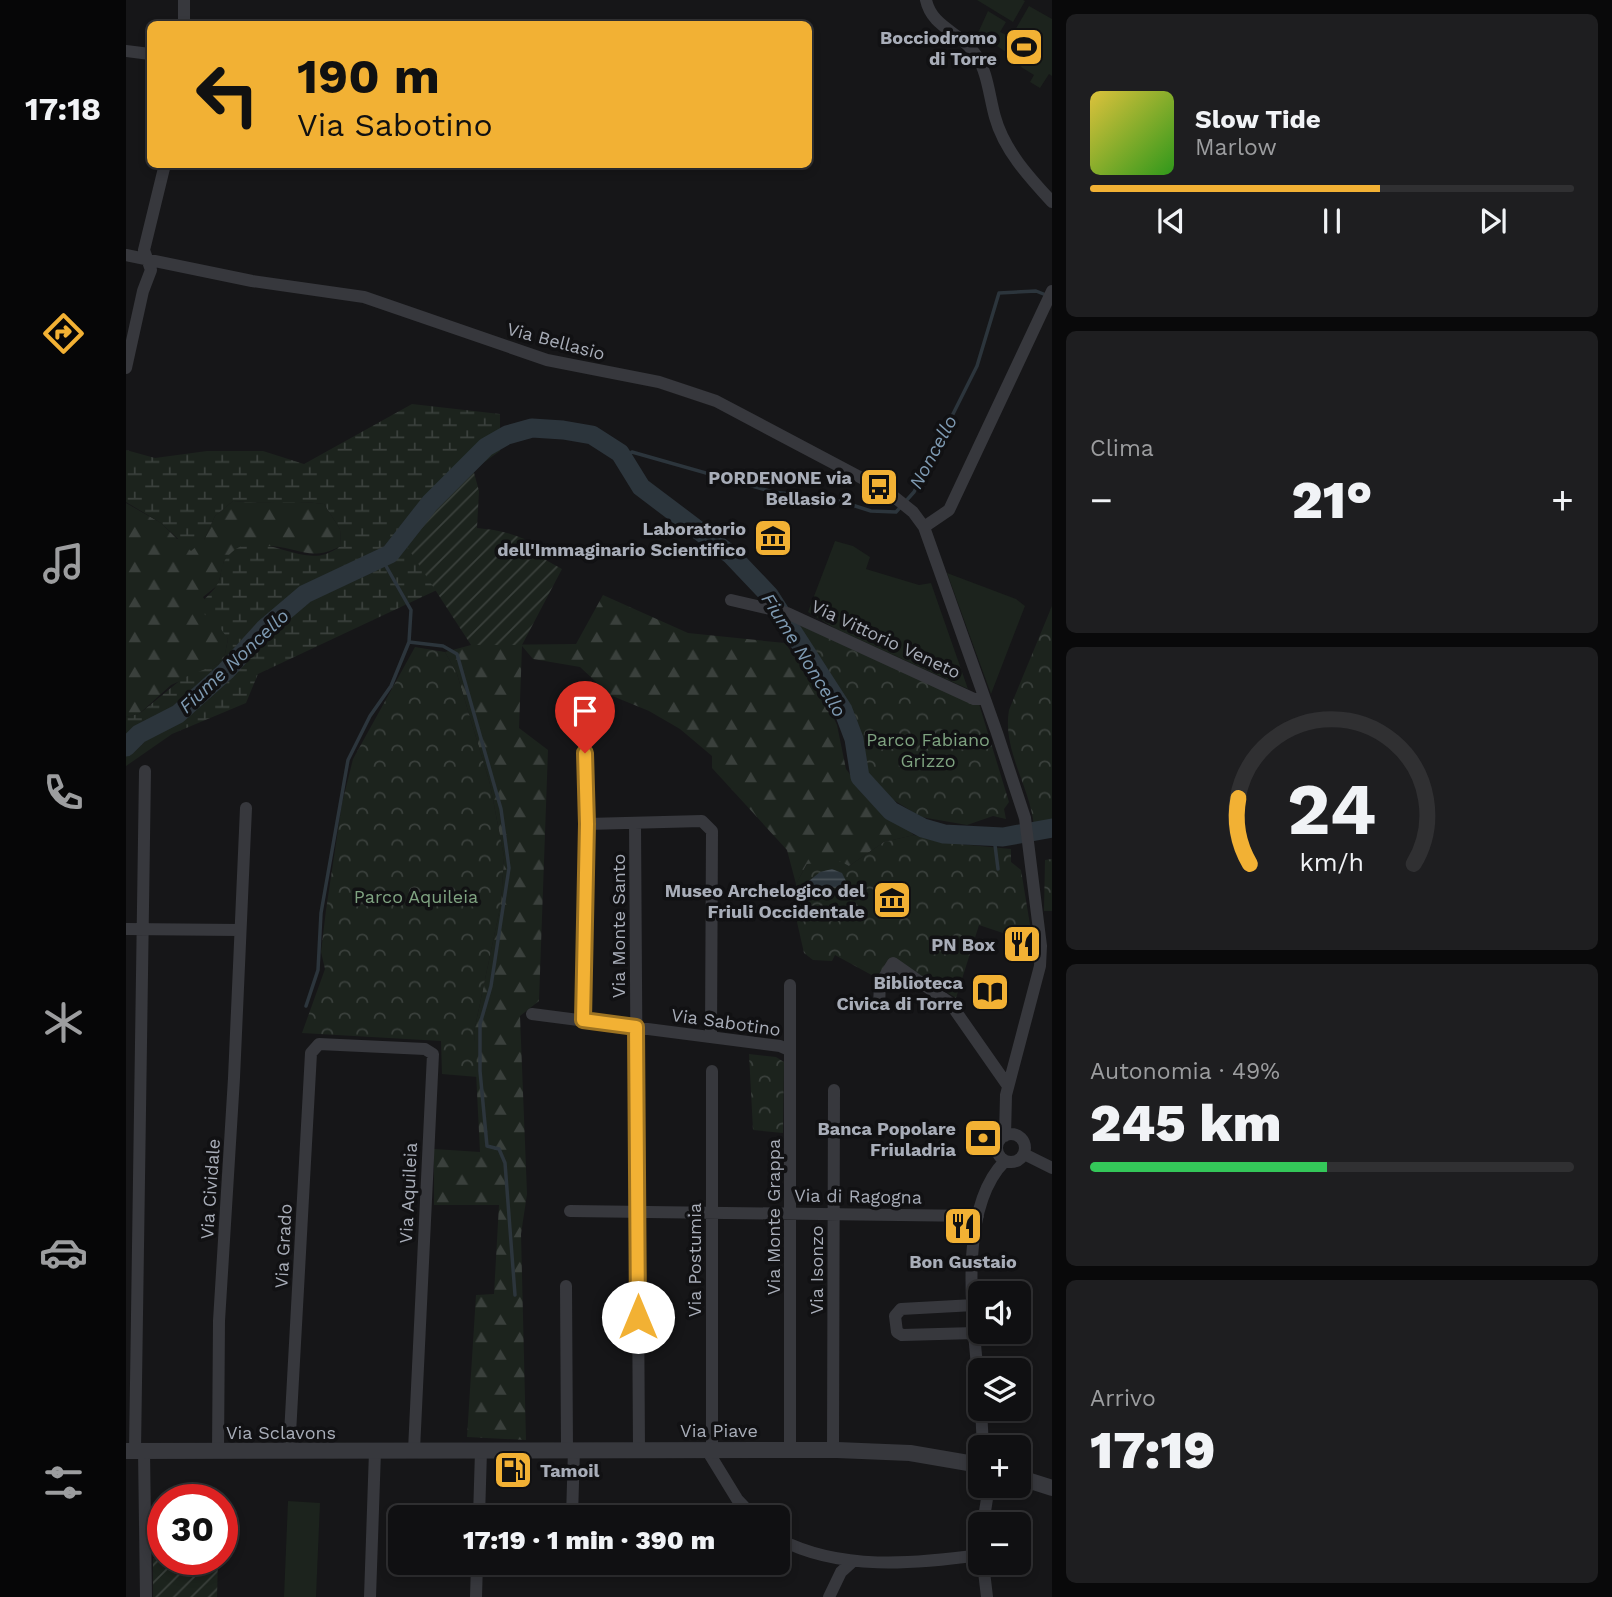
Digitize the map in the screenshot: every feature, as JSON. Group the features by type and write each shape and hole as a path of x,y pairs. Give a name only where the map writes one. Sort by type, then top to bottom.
{"street":[{"path":"184,0 184,21"},
{"path":"926,0 936,21 972,49 979,60 996,120 1011,152 1052,202"},
{"path":"126,51 147,54"},
{"path":"126,368 143,291 151,270 144,250 164,168"},
{"name":"Via Bellasio","path":"126,255 364,297 547,360 659,382 716,401 894,496 913,512 924,527"},
{"path":"924,527 949,510 1052,292"},
{"name":"Via Vittorio Veneto","path":"924,527 1025,818 1041,946 1040,966 1008,1086 1003,1116 1005,1136 997,1149 1005,1161"},
{"name":"Via Vittorio Veneto","path":"732,600 787,613 974,699 984,699"},
{"path":"583,1020 587,824 585,753"},
{"path":"145,771 135,1451 146,1597"},
{"name":"Via Cividale","path":"218,1451 219,1321 234,1078 246,808"},
{"path":"587,824 702,821 712,831 711,1037"},
{"name":"Via Monte Santo","path":"635,823 639,1449"},
{"path":"126,929 240,930"},
{"path":"879,1005 880,984 892,963 950,1003 1008,1086"},
{"name":"Via Monte Grappa","path":"790,985 790,1450"},
{"name":"Via Sabotino","path":"532,1014 789,1050"},
{"name":"Via Aquileia","path":"318,1044 425,1049 433,1054 414,1450"},
{"name":"Via Grado","path":"289,1452 311,1053 318,1044"},
{"name":"Via Postumia","path":"710,1450 712,1071"},
{"name":"Via Isonzo","path":"833,1450 834,1090"},
{"path":"1005,1136 1021,1138 1024,1154"},
{"path":"972,1281 978,1216 993,1173 1005,1161 1016,1162 1024,1154"},
{"path":"1024,1154 1052,1168"},
{"name":"Via di Ragogna","path":"570,1211 978,1216"},
{"path":"566,1286 572,1505"},
{"path":"968,1305 901,1309 895,1316 897,1332 902,1335 968,1333"},
{"name":"Via Sclavons","path":"135,1451 436,1450"},
{"name":"Via Piave","path":"436,1450 833,1450 910,1453 968,1463"},
{"path":"710,1450 743,1505"},
{"path":"370,1597 375,1451"},
{"path":"479,1505 481,1451"},
{"path":"1031,1481 1052,1488"},
{"path":"790,1545 852,1562 968,1556"},
{"path":"829,1597 841,1572 852,1562"},
{"path":"476,1597 477,1575"},
{"path":"984,1575 987,1597"}],"green space":[{"path":"977,0 1023,0 1025,1 1013,22"},
{"name":"Bocciodromo di Torre","path":"1029,6 1052,19 1052,76 1049,74 1040,88 1030,82 1034,75 1021,67 1022,63 978,33 988,11 1006,22 1000,32 1011,37"},
{"path":"412,404 500,414 500,451 448,493 406,544 437,590 258,674 246,703 172,734 126,766 126,717 139,714 183,678 218,664 225,654 228,639 216,622 198,610 219,582 222,566 235,549 260,544 313,556 326,554 341,546 340,529 324,504 233,501 215,516 204,540 191,551 161,523 126,502 126,450 155,458 207,451 263,451 304,464"},
{"path":"473,469 479,491 477,528 501,531 524,539 539,547 535,554 562,569 522,645 471,645 406,545 432,508"},
{"path":"233,501 324,504 340,529 341,546 313,554 265,546 224,561 218,585 203,597 228,639 225,654 218,664 171,685 139,714 126,717 126,503 161,523 177,539 204,540 215,516"},
{"path":"835,541 853,546 870,557 866,569 919,585 931,583 968,689 836,629 808,612"},
{"path":"947,573 1016,599 1025,606 991,694"},
{"path":"603,595 688,633 785,643 826,702 837,725 846,769 863,792 914,835 884,842 849,866 807,864 796,884 787,850 712,768 712,756 680,729 649,711 610,695 580,667 533,659 522,646 519,728 548,750 539,1001 520,1016 527,1194 521,1234 526,1440 467,1437 476,1295 494,1294 499,1205 434,1205 434,1149 480,1152 474,1032 501,903 504,857 490,784 457,674 445,652 471,645 576,644"},
{"path":"1052,606 1052,823 1034,826 1009,739 1009,710"},
{"name":"Parco Fabiano Grizzo","path":"791,621 979,704 1009,802 1004,809 1006,819 993,816 967,825 921,817 879,791 866,775 856,724 847,704"},
{"name":"Parco Aquileia","path":"415,647 445,652 457,674 490,784 504,857 501,903 474,1032 478,1077 442,1074 441,1041 302,1033 325,969 321,952 326,910 342,803 353,759"},
{"path":"914,835 939,842 1011,849 1011,862 1021,870 1033,943 979,925 956,998 892,957 877,978 835,955 832,961 813,960 804,953 797,922 796,884 807,864 840,861 849,866 884,842"},
{"path":"1052,859 1052,911 1044,911 1045,860"},
{"path":"749,1054 776,1057 784,1062 783,1133 753,1130"},
{"path":"288,1501 320,1503 316,1597 284,1597"},
{"path":"153,1575 218,1575 217,1597 153,1597"}],"shaded area":[{"path":"832,869 842,873 846,881 843,886 826,889 804,899 804,885 820,872"}],"waterway":[{"name":"Noncello","path":"622,459 632,452 773,492 833,499 871,511 896,512 914,492 977,366 999,293 1036,291 1046,295"},
{"name":"Noncello","path":"126,747 139,734 178,714 226,671 265,628 305,594 390,554 430,503 486,447 507,435 532,428 563,430 592,435 620,453 641,487 731,555 769,595 843,710 854,739 860,777 891,811 923,828 944,834 1003,837 1052,828"},
{"path":"382,559 411,610 409,642 443,646 457,654 501,809 509,868 491,986 480,1024 480,1071 487,1146 499,1149 505,1163 515,1295"},
{"path":"306,1006 318,970 321,913 348,760 370,716 391,686 409,642"},
{"path":"994,837 998,869"}],"place":[{"name":"Bocciodromo di Torre","path":"1024,47"},
{"name":"PORDENONE via Bellasio 2","path":"879,487"},
{"name":"Laboratorio dell'Immaginario Scientifico","path":"773,538"},
{"name":"Museo Archelogico del Friuli Occidentale","path":"892,900"},
{"name":"PN Box","path":"1022,944"},
{"name":"Biblioteca Civica di Torre","path":"990,992"},
{"name":"Banca Popolare Friuladria","path":"983,1138"},
{"name":"Bon Gustaio","path":"963,1226"},
{"name":"Tamoil","path":"513,1470"}],"route":[{"path":"585,753 587,824 583,1020 636,1027 638,1317"}],"water label":[{"name":"Fiume Noncello","path":"804,655"},
{"name":"Fiume Noncello","path":"234,661"}]}
